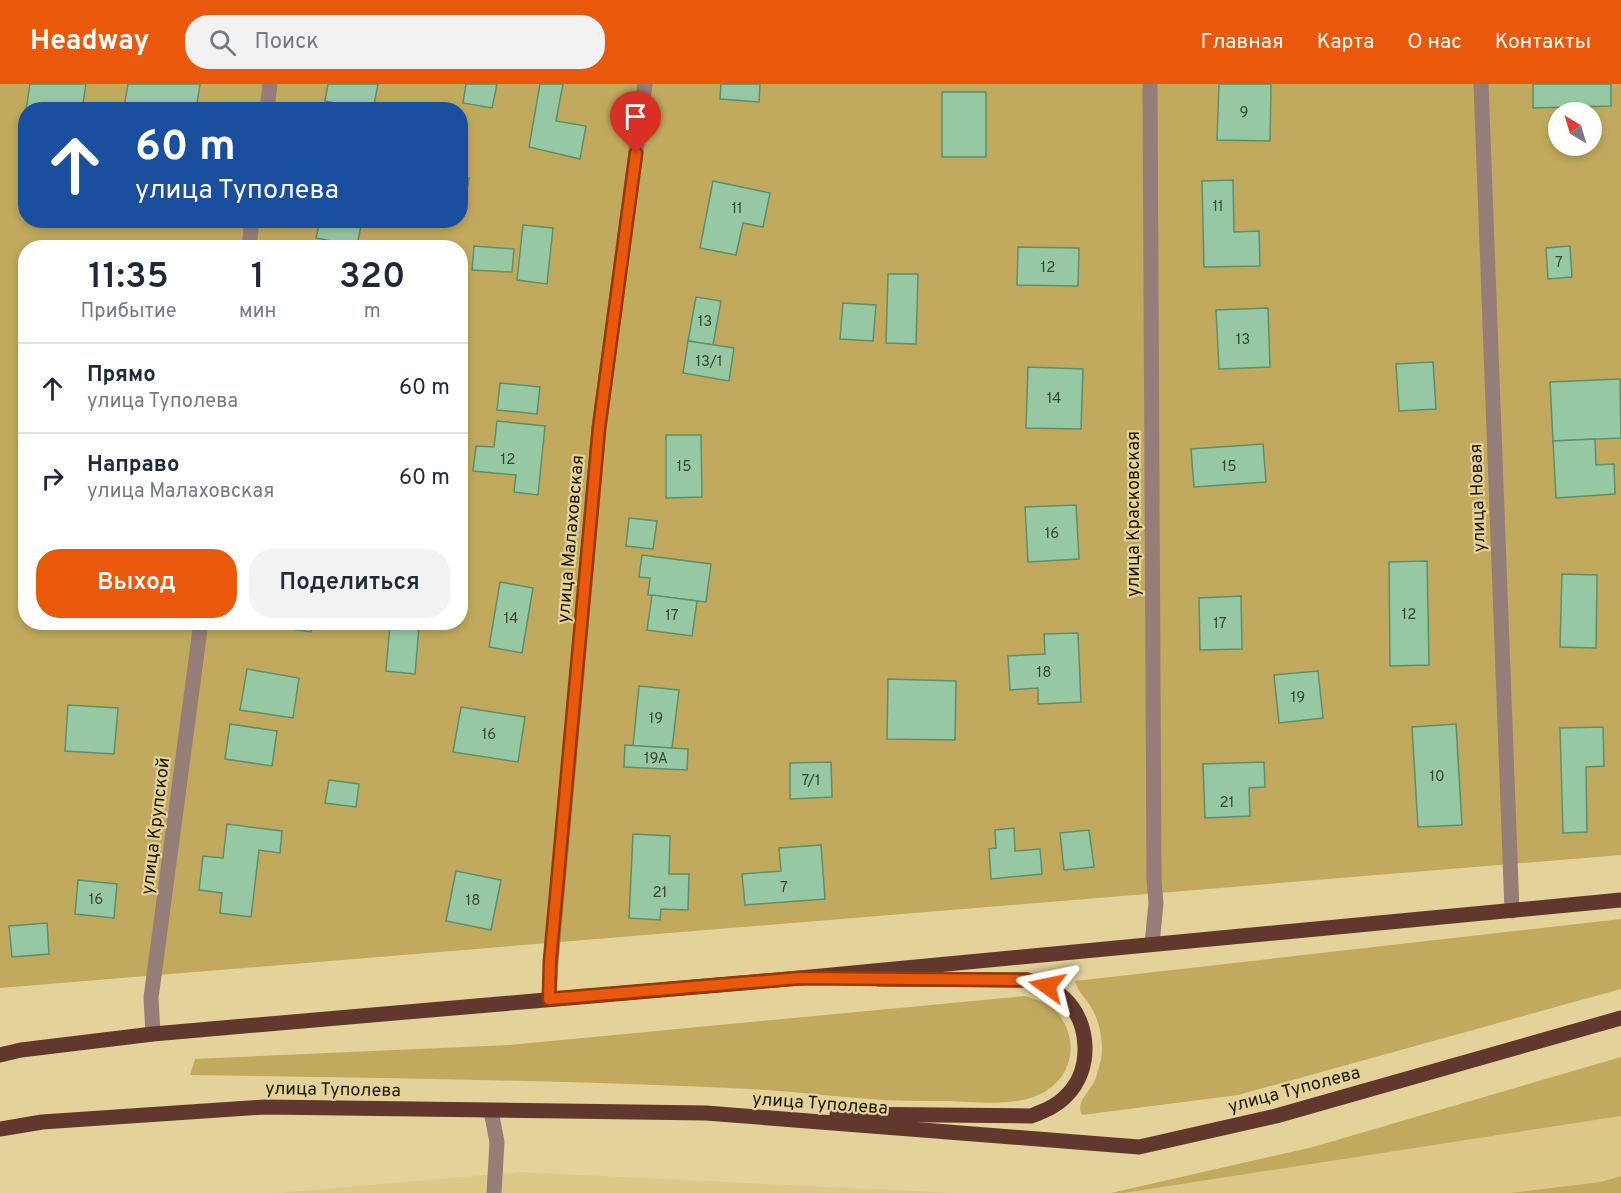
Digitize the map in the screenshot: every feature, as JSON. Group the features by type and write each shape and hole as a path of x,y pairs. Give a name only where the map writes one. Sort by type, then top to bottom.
{"main road":[{"path":"0,1055 21,1050 153,1034 800,978 1621,900"},
{"path":"706,1113 1030,1116 1050,1108 1067,1095 1079,1077 1085,1057 1084,1035 1077,1015 1065,999 1047,986 1027,980 800,978"},
{"name":"улица Туполева","path":"0,1129 42,1122 266,1107 706,1113 1139,1147 1276,1116 1621,1018"}],"street":[{"path":"268,102 270,84"},
{"name":"улица Малаховская","path":"549,999 550,962 599,428 645,84"},
{"name":"улица Красковская","path":"1150,84 1154,880 1156,903 1152,944"},
{"name":"улица Новая","path":"1481,84 1512,911"},
{"name":"улица Крупской","path":"153,1034 151,998 200,630"},
{"path":"491,1111 497,1142 494,1193"}],"shaded area":[{"path":"0,84 1621,84 1621,855 0,988"},
{"path":"1621,919 1621,989 1238,1095 1082,1115 1080,1110 1081,1102 1096,1077 1102,1047 1101,1034 1095,1015 1075,981"},
{"path":"1025,996 1048,1005 1056,1011 1066,1028 1070,1041 1070,1053 1061,1077 1052,1086 1041,1094 1008,1102 889,1100 765,1090 610,1083 190,1075 195,1059 509,1045"},
{"path":"1621,1057 1621,1116 1124,1193 1111,1193 1313,1147"},
{"path":"1621,1116 1621,1193 1124,1193"},
{"path":"519,1172 955,1193 278,1193"},
{"path":"1621,1176 1621,1193 1510,1193 1601,1182"}],"building":[{"path":"30,84 86,84 83,102 27,102"},
{"path":"128,84 200,84 197,102 125,102"},
{"path":"328,84 378,84 375,102 325,101"},
{"path":"466,84 497,84 492,108 463,102"},
{"path":"540,84 563,84 556,121 586,126 580,159 529,147"},
{"path":"721,84 760,84 759,102 720,99"},
{"path":"1219,84 1271,84 1270,141 1217,140"},
{"path":"1533,84 1611,84 1611,106 1602,106 1602,102 1548,102 1548,108 1533,108"},
{"path":"942,92 986,92 986,157 942,157"},
{"path":"1233,180 1234,232 1259,231 1260,266 1204,267 1202,181"},
{"path":"713,181 770,193 763,227 743,223 736,255 700,248"},
{"path":"523,225 553,228 547,284 517,280"},
{"path":"318,228 360,228 358,240 316,238"},
{"path":"474,246 514,249 512,272 472,270"},
{"path":"1570,246 1572,277 1548,279 1546,248"},
{"path":"1018,247 1079,248 1078,286 1017,285"},
{"path":"888,274 918,274 916,344 886,343"},
{"path":"696,297 721,301 713,345 688,341"},
{"path":"843,303 876,305 873,341 840,339"},
{"path":"1268,308 1270,367 1219,369 1216,310"},
{"path":"688,341 734,348 729,381 683,373"},
{"path":"1433,362 1436,409 1399,411 1396,364"},
{"path":"1028,367 1083,369 1081,429 1026,428"},
{"path":"1620,379 1621,438 1553,441 1550,382"},
{"path":"500,383 540,387 537,414 497,410"},
{"path":"497,421 545,426 538,495 514,492 516,475 473,471 476,446 494,447"},
{"path":"666,435 701,435 702,497 666,498"},
{"path":"1595,439 1596,465 1614,464 1615,494 1556,498 1553,441"},
{"path":"1263,444 1266,482 1194,487 1191,449"},
{"path":"1076,505 1079,559 1028,562 1025,507"},
{"path":"629,518 657,521 653,549 626,546"},
{"path":"642,555 711,564 706,602 648,595 650,578 639,577"},
{"path":"1427,561 1429,665 1390,666 1389,562"},
{"path":"1562,574 1597,575 1596,648 1560,647"},
{"path":"500,582 533,588 522,653 489,647"},
{"path":"652,595 697,601 692,636 647,630"},
{"path":"1241,596 1242,649 1200,650 1199,598"},
{"path":"389,630 419,630 415,674 386,671"},
{"path":"1078,633 1081,702 1038,704 1038,688 1010,690 1008,656 1045,654 1044,634"},
{"path":"247,669 299,678 293,718 240,710"},
{"path":"1318,671 1323,718 1279,723 1274,675"},
{"path":"888,679 956,681 955,740 887,739"},
{"path":"639,686 679,690 672,748 633,746"},
{"path":"68,705 118,708 114,754 65,751"},
{"path":"461,707 525,717 518,762 453,752"},
{"path":"230,724 277,731 272,766 225,759"},
{"path":"1456,724 1462,825 1418,827 1412,727"},
{"path":"1603,727 1604,766 1586,767 1587,832 1563,833 1560,728"},
{"path":"625,745 688,749 687,770 624,767"},
{"path":"831,762 832,797 790,799 790,763"},
{"path":"1264,762 1265,787 1249,788 1250,816 1205,818 1203,764"},
{"path":"329,780 359,784 356,807 325,803"},
{"path":"227,824 282,831 280,853 259,850 251,917 220,913 222,893 199,890 203,856 223,858"},
{"path":"1014,828 1015,851 1040,849 1042,874 991,879 989,849 996,848 995,830"},
{"path":"1089,830 1094,867 1064,870 1060,833"},
{"path":"633,834 670,836 669,874 689,874 688,910 661,909 660,920 629,918"},
{"path":"821,845 825,899 745,905 742,874 781,871 779,848"},
{"path":"456,871 501,880 491,930 446,921"},
{"path":"78,880 117,884 114,918 75,914"},
{"path":"47,923 49,954 12,957 9,926"}],"route":[{"path":"636,153 599,428 550,962 549,999 800,978 1027,980 1047,986"}]}
